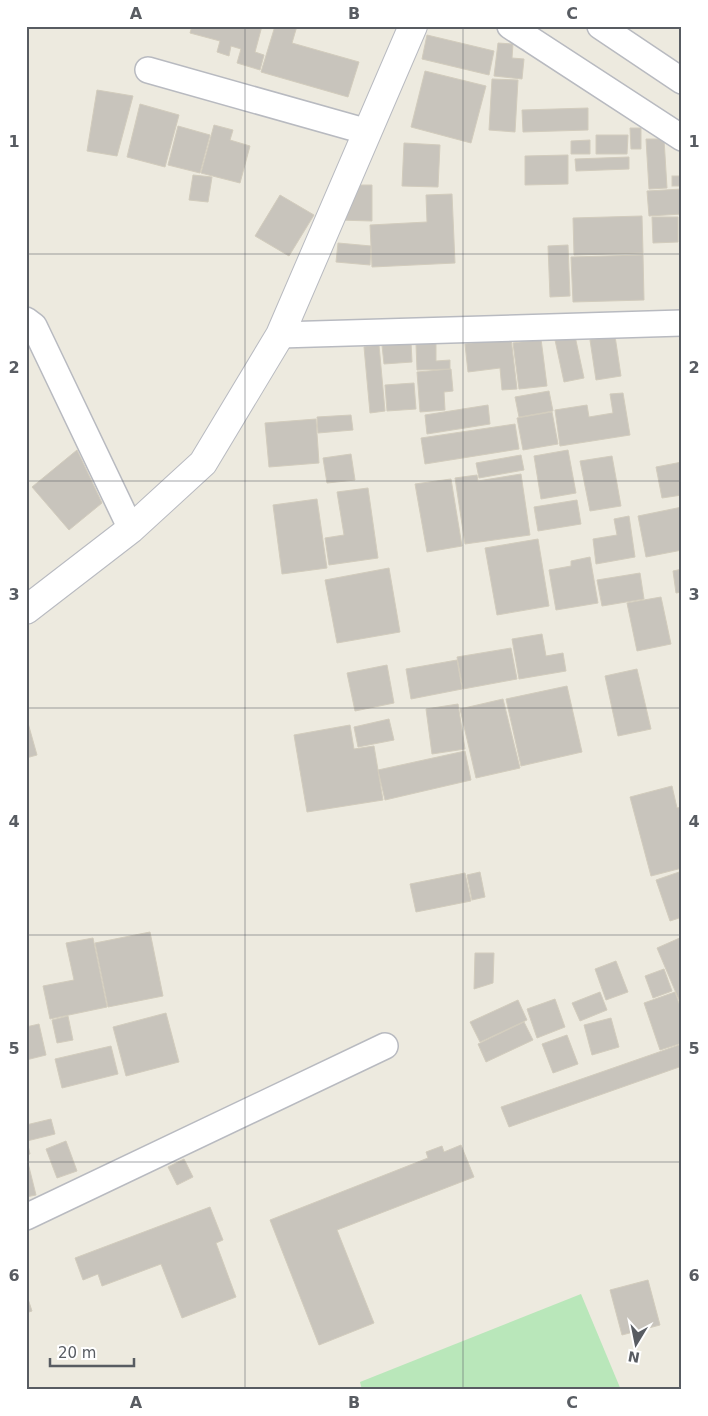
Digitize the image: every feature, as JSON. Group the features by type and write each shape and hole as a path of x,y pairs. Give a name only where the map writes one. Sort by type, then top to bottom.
{"street":[{"path":"26,610 131,529 203,462 280,335 413,26"},
{"path":"510,26 682,138"},
{"path":"600,26 682,81"},
{"path":"148,70 368,132"},
{"path":"26,320 34,326 131,529"},
{"path":"280,335 682,324"},
{"path":"26,1217 385,1046"}],"green space":[{"path":"581,1294 621,1390 362,1390 360,1382"}],"building":[{"path":"192,26 262,26 255,52 264,55 260,70 237,63 241,49 231,46 229,56 217,52 220,41 190,33"},
{"path":"275,26 297,26 292,43 359,62 348,97 261,72"},
{"path":"427,35 494,51 489,75 422,59"},
{"path":"498,43 513,44 512,58 524,59 522,79 494,76"},
{"path":"425,71 486,86 471,143 411,127"},
{"path":"492,79 518,80 515,132 489,130"},
{"path":"97,90 133,96 117,156 87,151"},
{"path":"140,104 179,115 165,167 127,157"},
{"path":"588,108 588,130 523,132 522,110"},
{"path":"214,125 233,130 230,140 250,146 240,183 201,173"},
{"path":"178,126 210,135 200,173 168,165"},
{"path":"630,128 641,128 641,149 631,149"},
{"path":"596,135 628,135 627,154 596,154"},
{"path":"646,139 664,139 667,188 649,189"},
{"path":"590,140 590,154 571,154 571,141"},
{"path":"404,143 440,145 438,187 402,186"},
{"path":"568,155 568,184 525,185 525,156"},
{"path":"629,157 629,169 576,171 575,159"},
{"path":"193,175 212,177 208,202 189,200"},
{"path":"672,176 682,176 682,186 672,186"},
{"path":"356,185 372,185 372,221 338,220"},
{"path":"682,189 682,214 649,216 647,191"},
{"path":"452,194 455,263 372,267 370,225 427,222 426,195"},
{"path":"280,195 314,215 289,256 255,236"},
{"path":"642,216 643,253 574,255 573,218"},
{"path":"652,217 678,217 678,242 653,243"},
{"path":"338,243 371,246 370,265 336,262"},
{"path":"568,245 570,296 550,297 548,246"},
{"path":"643,255 644,300 573,302 571,257"},
{"path":"575,336 584,378 564,382 555,340"},
{"path":"615,336 621,376 596,380 590,340"},
{"path":"511,338 517,389 502,390 500,368 468,372 465,344"},
{"path":"541,339 547,386 519,389 513,343"},
{"path":"411,342 412,362 384,364 382,345"},
{"path":"436,343 436,361 450,360 450,369 417,370 416,344"},
{"path":"379,345 385,411 370,413 364,347"},
{"path":"451,369 453,391 444,392 445,410 420,412 417,372"},
{"path":"414,383 416,409 387,411 385,385"},
{"path":"549,391 553,411 519,417 515,397"},
{"path":"623,393 630,435 560,446 555,410 587,405 589,417 613,413 610,394"},
{"path":"488,405 490,424 427,434 425,415"},
{"path":"552,412 558,444 523,450 517,418"},
{"path":"351,415 353,430 318,433 317,417"},
{"path":"316,419 319,463 269,467 265,423"},
{"path":"515,424 519,449 425,464 421,438"},
{"path":"77,450 102,503 69,530 32,487"},
{"path":"568,450 576,493 541,499 534,456"},
{"path":"351,454 355,480 327,483 323,458"},
{"path":"521,455 524,470 479,478 476,463"},
{"path":"612,456 621,506 590,511 580,461"},
{"path":"682,462 682,495 662,498 656,467"},
{"path":"521,474 530,535 465,544 455,478 477,475 478,481"},
{"path":"451,479 462,546 427,552 415,484"},
{"path":"368,488 378,558 329,565 325,538 344,535 337,492"},
{"path":"317,499 327,568 282,574 273,505"},
{"path":"577,500 581,524 538,531 534,507"},
{"path":"682,507 682,550 646,557 638,516"},
{"path":"629,516 635,557 596,564 593,539 617,535 614,519"},
{"path":"538,539 549,606 497,615 485,548"},
{"path":"590,557 598,603 556,610 549,570 571,566 571,561"},
{"path":"389,568 400,632 337,643 325,580"},
{"path":"682,569 682,592 676,593 673,571"},
{"path":"640,573 644,599 602,606 597,580"},
{"path":"661,597 671,644 637,651 627,603"},
{"path":"542,634 546,656 563,653 566,671 519,679 512,639"},
{"path":"511,648 517,679 463,689 457,657"},
{"path":"457,660 462,689 411,699 406,669"},
{"path":"387,665 394,703 355,711 347,673"},
{"path":"637,669 651,729 618,736 605,676"},
{"path":"567,686 582,752 521,766 506,699"},
{"path":"503,699 520,768 476,778 460,709"},
{"path":"458,704 465,749 432,754 426,709"},
{"path":"26,716 37,755 26,758"},
{"path":"389,719 394,740 358,747 354,727"},
{"path":"350,725 354,749 374,746 383,800 307,812 294,735"},
{"path":"465,751 471,780 385,800 378,770"},
{"path":"672,786 677,808 682,807 682,868 651,876 630,797"},
{"path":"682,871 682,917 670,921 656,880"},
{"path":"480,872 485,897 472,900 467,875"},
{"path":"465,873 471,901 416,912 410,884"},
{"path":"150,932 163,996 108,1007 95,943"},
{"path":"682,937 682,1007 657,948"},
{"path":"93,938 107,1007 50,1019 43,986 74,980 66,943"},
{"path":"475,953 494,953 493,983 474,989"},
{"path":"616,961 628,992 606,1000 595,969"},
{"path":"664,969 672,991 653,998 645,976"},
{"path":"600,992 607,1010 580,1021 572,1003"},
{"path":"675,992 682,1012 682,1043 660,1050 644,1003"},
{"path":"555,999 565,1027 537,1038 527,1009"},
{"path":"518,1000 527,1020 480,1042 470,1022"},
{"path":"166,1013 179,1062 126,1076 113,1027"},
{"path":"68,1016 73,1040 57,1043 52,1020"},
{"path":"611,1018 619,1047 592,1055 584,1025"},
{"path":"524,1022 533,1040 486,1062 478,1044"},
{"path":"39,1024 46,1055 26,1060 26,1027"},
{"path":"567,1035 578,1064 553,1073 542,1044"},
{"path":"682,1044 682,1066 509,1127 501,1107"},
{"path":"111,1046 118,1074 62,1088 55,1059"},
{"path":"51,1119 55,1134 27,1141 30,1154 26,1155 26,1125"},
{"path":"66,1141 77,1171 57,1178 46,1149"},
{"path":"461,1145 474,1177 337,1230 374,1323 319,1345 270,1220 428,1158 426,1152 442,1146 444,1152"},
{"path":"26,1155 36,1195 26,1197"},
{"path":"184,1159 193,1177 177,1185 168,1167"},
{"path":"210,1207 223,1240 216,1243 236,1297 182,1318 161,1264 102,1286 98,1274 83,1280 75,1258"},
{"path":"648,1280 660,1325 622,1335 610,1290"},
{"path":"26,1293 32,1311 26,1313"}]}
